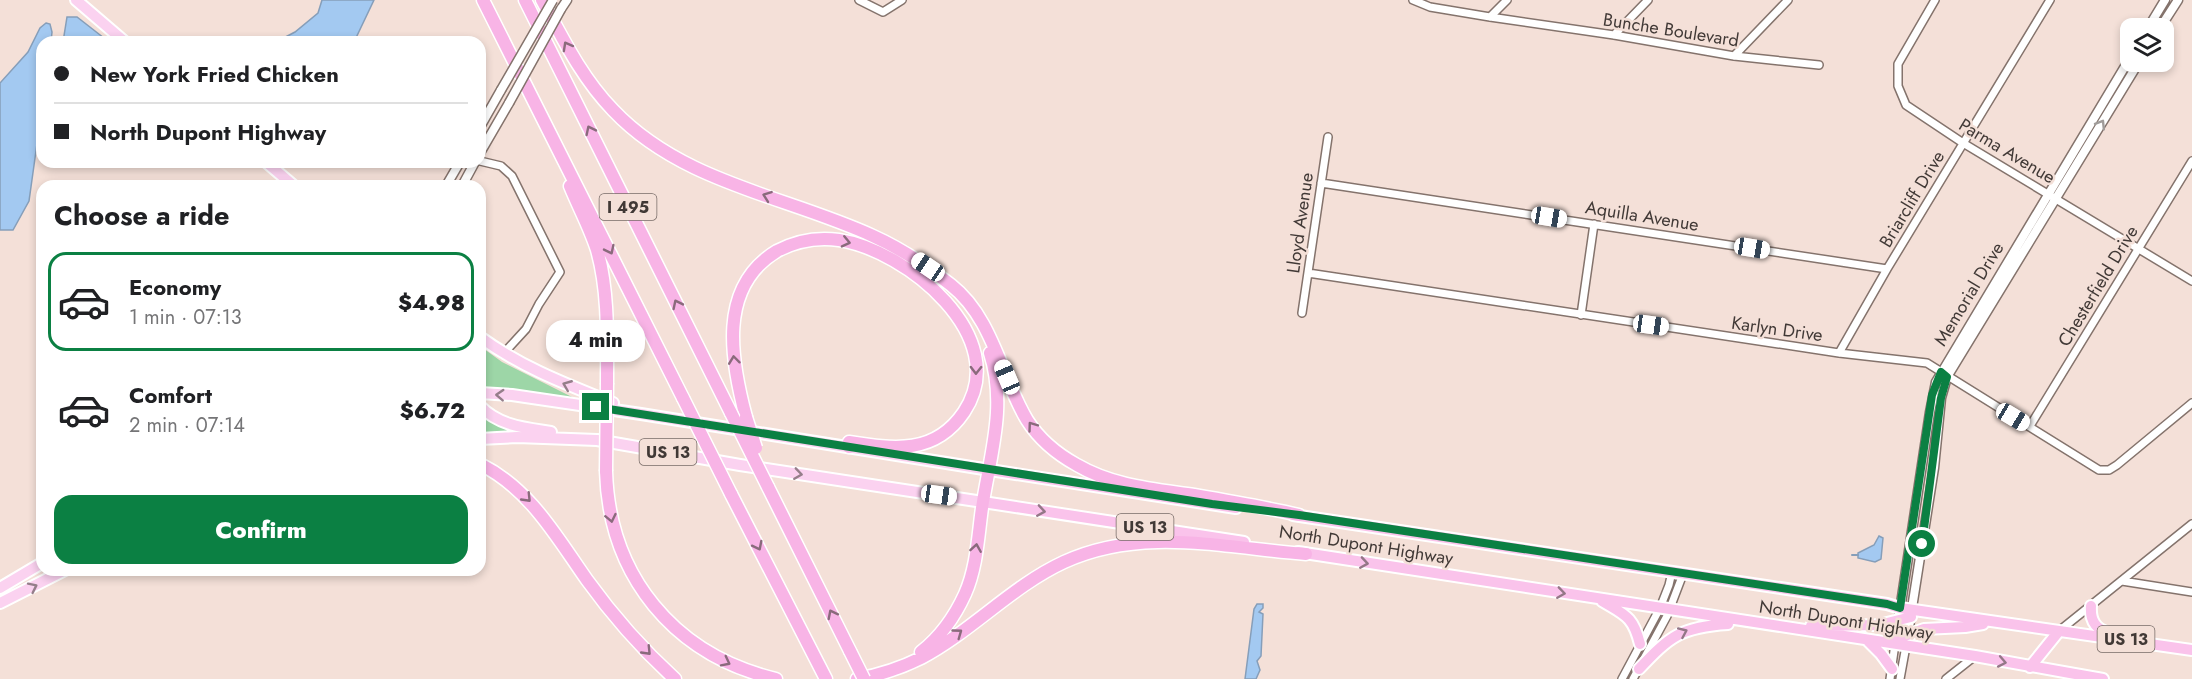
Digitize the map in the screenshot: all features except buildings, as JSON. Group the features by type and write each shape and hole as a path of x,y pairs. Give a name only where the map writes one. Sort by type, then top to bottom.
{"highway":[{"name":"I 495","path":"483,0 826,679"},
{"name":"I 495","path":"525,0 864,679"},
{"path":"542,0 575,60 596,91 621,118 657,147 708,174 883,240 916,259 946,281 964,298 978,316 1032,428 1068,460 1113,482 1256,505 1299,515"},
{"path":"545,124 598,254 606,312 606,471 610,513 617,540 631,571 655,607 684,636 738,668 776,679"},
{"path":"768,487 746,417 734,366 732,336 735,311 746,283 763,262 785,247 818,239 849,242 887,258 914,275 954,312 966,330 974,350 976,369 974,390 966,408 953,425 937,438 924,444 902,448 849,442 849,447"},
{"path":"889,671 909,660 930,644 958,608 971,578 990,470 998,412 994,369 987,345 977,325 946,281"},
{"path":"486,468 512,484 533,504 613,614 675,679"},
{"name":"North Dupont Highway","path":"990,470 1887,604 1911,613 2190,647"},
{"name":"North Dupont Highway","path":"983,502 1263,545 1306,554 1866,640 1899,643 2103,679"},
{"path":"857,679 913,662 933,651 1041,574 1091,552 1127,545 1183,541 1306,554"},
{"path":"1596,598 1629,618 1634,625 1640,645"},
{"path":"2091,606 2093,623 2100,630 2126,639"},
{"path":"1778,626 1879,625 1898,621 1911,613"},
{"path":"1636,674 1666,641 1682,632 1701,626 1749,622"},
{"path":"1899,643 1908,634 1924,629 1965,627 1993,622"},
{"path":"2030,667 2059,631"},
{"path":"1866,640 1881,654 1891,674"}],"main road":[{"path":"76,0 118,36"},
{"path":"273,168 287,180"},
{"name":"US 13","path":"486,341 503,354 548,377 641,414"},
{"name":"North Dupont Highway","path":"486,393 512,395 641,414 990,470"},
{"name":"US 13","path":"486,410 500,421 520,428 597,440"},
{"name":"North Dupont Highway","path":"486,439 517,437 597,440 740,465 983,502"},
{"path":"0,588 36,567"},
{"path":"0,603 53,576"}],"street":[{"path":"486,116 553,0"},
{"path":"486,142 567,0"},
{"path":"859,0 883,12 902,0"},
{"name":"Bunche Boulevard","path":"1413,0 1430,7 1490,17 1734,56 1819,65"},
{"path":"1490,17 1508,0"},
{"path":"1614,35 1648,0"},
{"path":"1734,56 1788,0"},
{"name":"Parma Avenue","path":"1935,0 1898,63 1898,86 1906,105 1963,143 2192,281"},
{"name":"Briarcliff Drive","path":"1839,353 1887,269 2050,0"},
{"path":"2154,18 2165,0"},
{"path":"2166,18 2178,0"},
{"name":"Memorial Drive","path":"2052,196 2122,72"},
{"name":"Memorial Drive","path":"1900,679 1898,621 1932,395 2052,196 2133,72"},
{"name":"Lloyd Avenue","path":"1302,314 1328,137"},
{"path":"486,162 501,166 512,176 560,272 526,329 503,354"},
{"name":"Chesterfield Drive","path":"2030,426 2191,163"},
{"name":"Aquilla Avenue","path":"1321,183 1887,269"},
{"path":"1581,315 1594,224"},
{"name":"Karlyn Drive","path":"1308,273 1839,353 1916,360 1927,363 2099,470 2109,470 2117,465 2192,403"},
{"name":"Memorial Drive","path":"1908,634 1934,469 1944,374"},
{"path":"2059,631 2192,524"},
{"path":"1636,674 1665,609 1678,573"},
{"path":"2122,581 2192,592"},
{"path":"1622,679 1640,645 1665,609"},
{"name":"Memorial Drive","path":"1891,674 1899,643"},
{"path":"1946,679 1974,656"}],"green space":[{"path":"486,350 502,362 574,398 486,387"},
{"path":"486,417 509,430 506,434 486,433"}],"water":[{"path":"322,0 374,0 357,36 287,36 318,13"},
{"path":"67,17 77,17 101,36 64,36"},
{"path":"46,23 50,24 52,36 36,36"},
{"path":"36,36 36,151 29,201 13,230 0,230 0,83 28,52"},
{"path":"1879,536 1883,538 1881,559 1875,562 1858,558 1858,553 1874,545"},
{"path":"1257,604 1263,604 1259,612 1263,614 1261,656 1257,661 1260,670 1256,679 1245,679 1254,609"}],"waterway":[{"path":"1852,555 1858,555"}],"route":[{"path":"596,407 990,470 1887,604 1900,608 1932,395 1941,372 1947,377 1941,398 1934,469 1922,544"}]}
